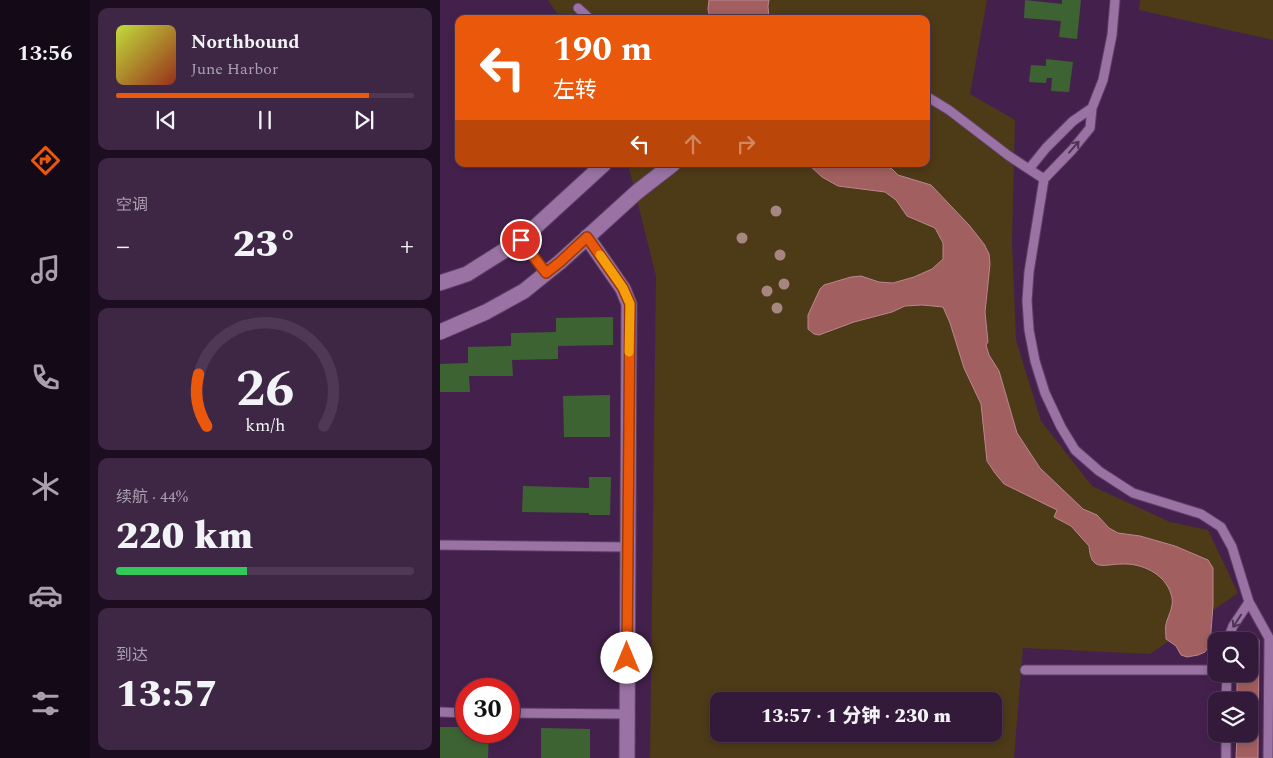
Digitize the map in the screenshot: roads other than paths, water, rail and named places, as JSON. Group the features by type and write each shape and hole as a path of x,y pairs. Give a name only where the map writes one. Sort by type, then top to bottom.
{"street":[{"path":"440,283 466,274 521,240 601,167"},
{"path":"440,332 486,312 524,291 560,262 637,192 669,167"},
{"path":"587,237 623,288 630,304 627,758"}],"lane":[{"path":"1115,0 1112,35 1103,80 1092,108 1090,128 1044,179 1029,272 1028,330 1045,393 1061,427 1075,450 1099,472 1133,494 1201,514 1221,527 1232,547 1250,602 1269,638 1271,670 1268,758"},
{"path":"578,8 586,15"},
{"path":"930,98 949,110 1009,156 1044,179"},
{"path":"1029,169 1046,148 1073,121 1092,108"},
{"path":"521,240 546,273"},
{"path":"440,545 628,546"},
{"path":"1231,632 1250,602"},
{"path":"1025,670 1208,670"},
{"path":"440,712 455,713"},
{"path":"520,713 627,714"},
{"path":"1226,742 1226,758"}]}
